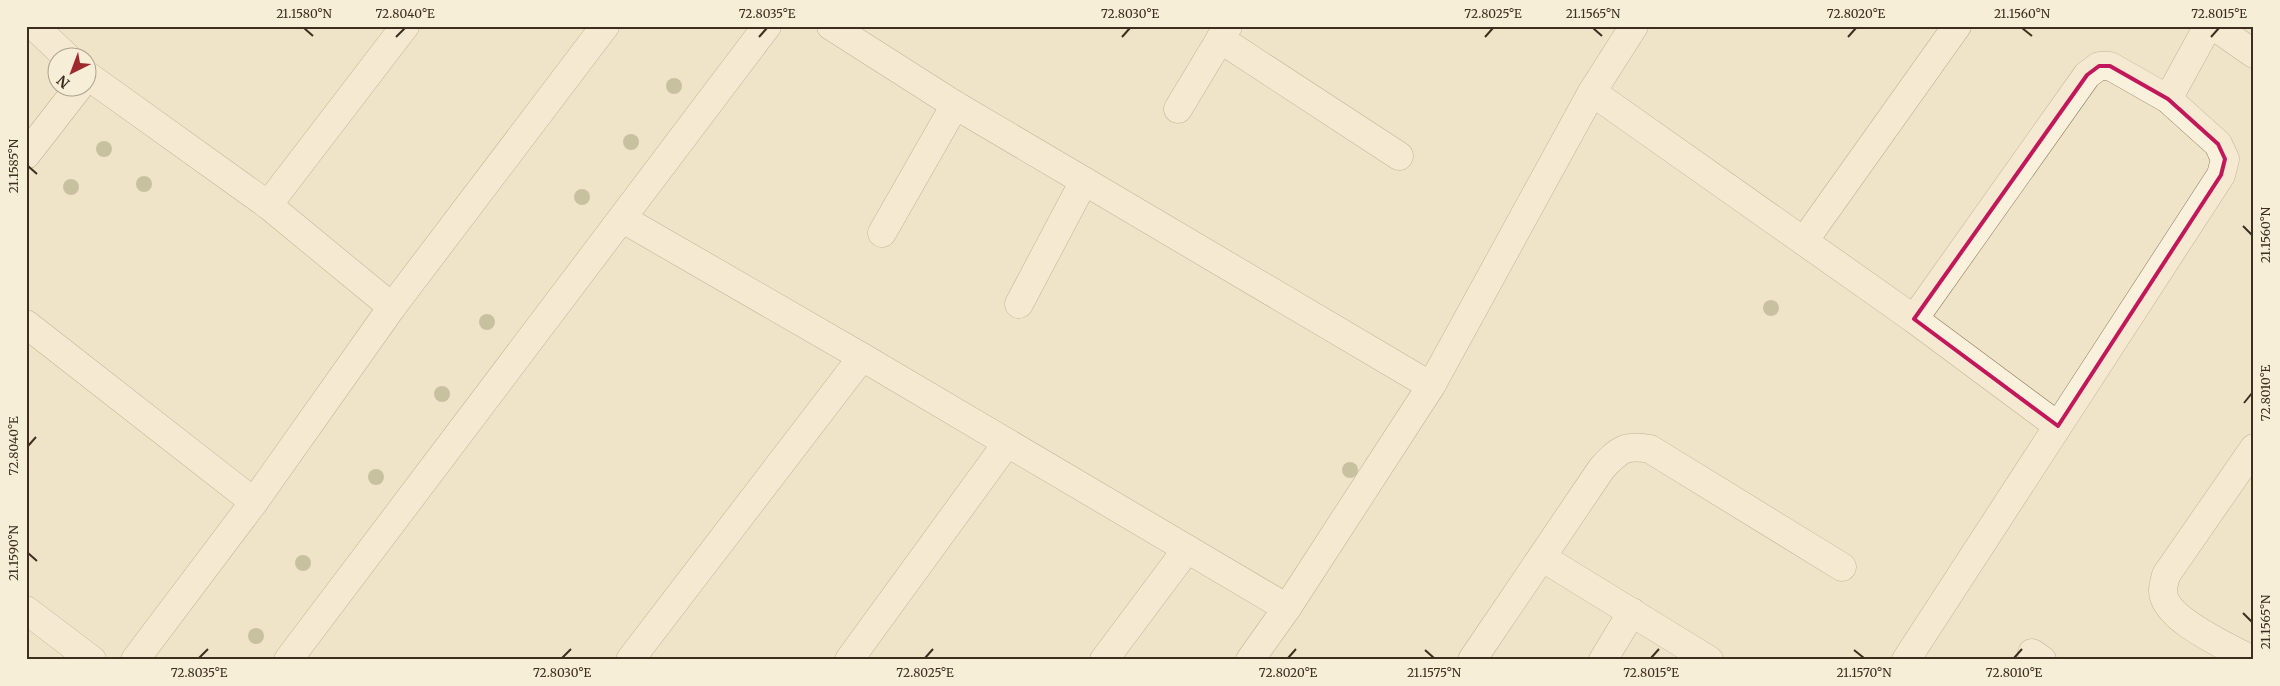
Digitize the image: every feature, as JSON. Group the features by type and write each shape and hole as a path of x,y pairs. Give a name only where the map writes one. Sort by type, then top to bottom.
{"street":[{"path":"34,26 57,48"},
{"path":"268,205 405,26"},
{"path":"135,660 254,502 392,307 605,26"},
{"path":"288,660 767,26"},
{"path":"832,26 955,105 1431,386"},
{"path":"1250,660 1287,608 1431,386 1592,92 1634,26"},
{"path":"1804,242 1957,26"},
{"path":"2168,98 2208,26"},
{"path":"2214,26 2254,54"},
{"path":"1178,109 1224,33 1398,156"},
{"path":"1906,660 2221,175 2225,159 2218,144 2168,98 2110,66 2099,66 2087,75 1914,319"},
{"path":"98,83 268,205 392,307"},
{"path":"1592,92 1914,319 2058,426"},
{"path":"26,155 70,98"},
{"path":"882,233 955,105"},
{"path":"1019,304 1084,182"},
{"path":"623,219 862,357 1287,608"},
{"path":"26,324 254,502"},
{"path":"630,660 862,357"},
{"path":"849,660 1007,443"},
{"path":"1472,660 1543,558 1602,468 1624,448 1635,446 1650,449 1842,567"},
{"path":"2252,660 2178,618 2167,604 2162,591 2166,575 2254,448"},
{"path":"1104,660 1187,549"},
{"path":"1543,558 1709,660"},
{"path":"26,610 92,660"},
{"path":"1603,660 1632,612"}],"highlighted area":[{"path":"2099,66 2110,66 2168,99 2218,144 2225,159 2221,175 2058,426 1914,319 2087,75"}]}
